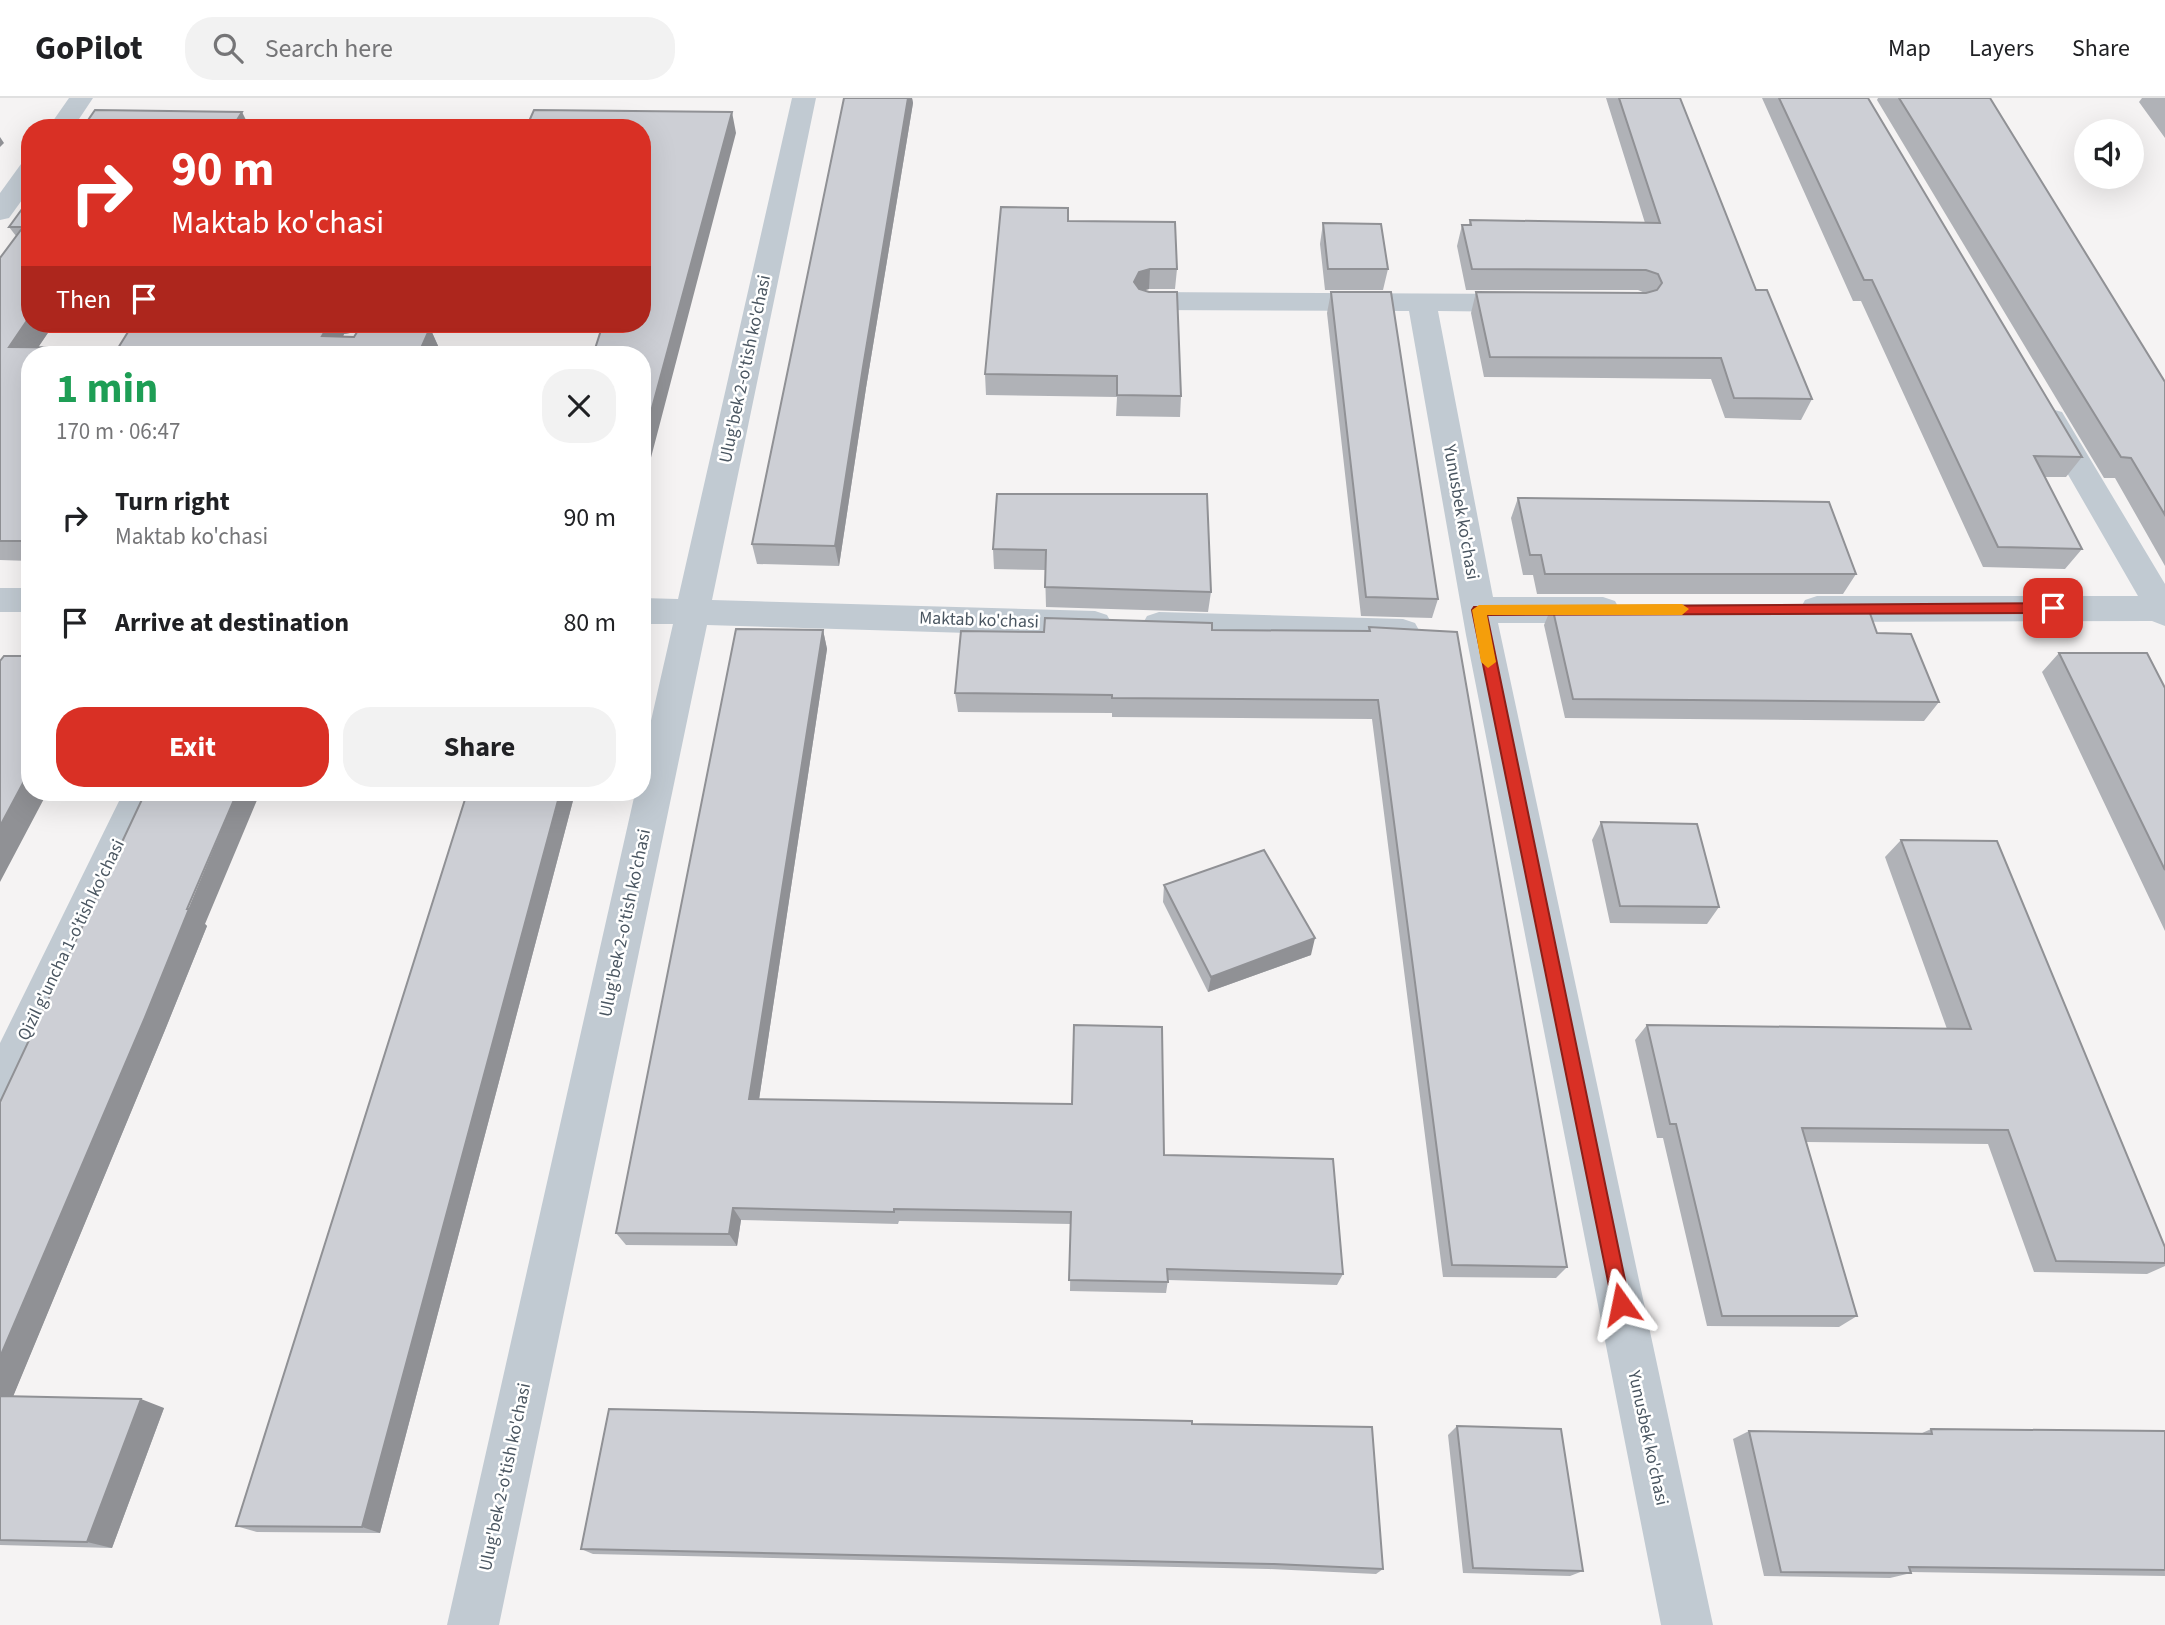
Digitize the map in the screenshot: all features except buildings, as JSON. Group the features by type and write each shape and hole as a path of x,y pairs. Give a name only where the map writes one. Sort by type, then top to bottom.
{"street":[{"path":"66,119 81,98"},
{"name":"Ulug'bek 2-o'tish ko'chasi","path":"651,798 804,98"},
{"path":"0,212 21,183"},
{"path":"1149,301 1557,303"},
{"name":"Yunusbek ko'chasi","path":"1422,303 1464,628 1687,1625"},
{"path":"2036,394 2164,609"},
{"path":"0,600 21,600"},
{"path":"1786,609 2164,609"},
{"name":"Maktab ko'chasi","path":"651,611 1464,628 1632,610"},
{"name":"Qizil g'uncha 1-o'tish ko'chasi","path":"0,1087 138,801"},
{"name":"Ulug'bek 2-o'tish ko'chasi","path":"473,1625 650,801"}],"slow traffic":[{"path":"1488,662 1479,610 1682,609"}],"route":[{"path":"1621,1304 1479,610 2053,608"}]}
